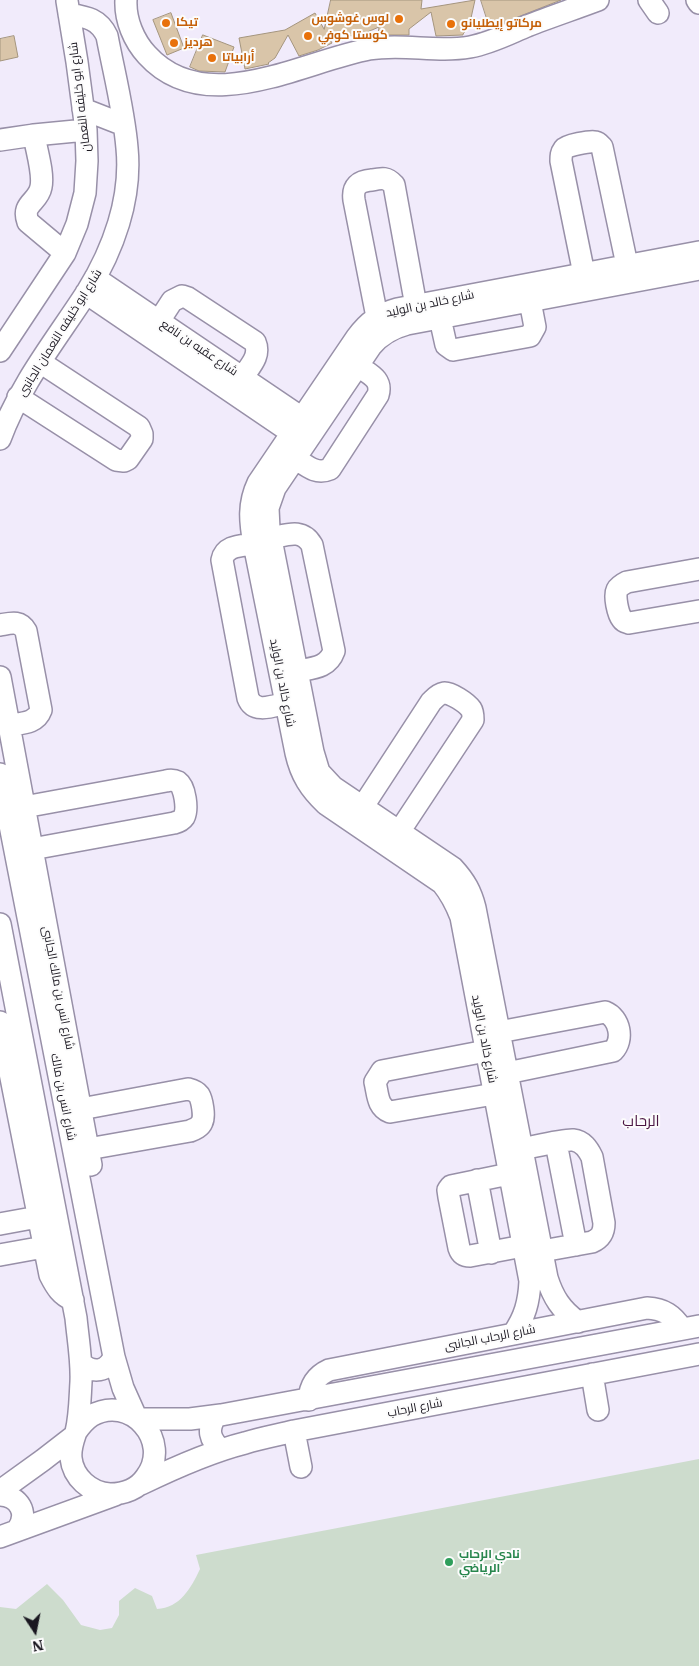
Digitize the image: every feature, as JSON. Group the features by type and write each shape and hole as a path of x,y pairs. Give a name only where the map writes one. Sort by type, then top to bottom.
{"street":[{"path":"126,0 129,21 139,44 153,62 166,72 181,79 196,84 213,86 281,75 352,53 372,49 412,47 451,49 470,47 498,39 598,0"},
{"path":"68,7 95,20 104,30 139,44"},
{"name":"شارع ابو خليفه النعمان","path":"0,351 65,253 77,224 85,193 87,162 86,130 68,7"},
{"name":"شارع ابو خليفه النعمان الجانبى","path":"0,439 18,397 91,285 112,242 123,205 128,150 107,36 104,30"},
{"path":"115,77 139,44"},
{"path":"84,109 124,125"},
{"path":"0,140 86,130"},
{"path":"34,135 42,186 36,198 27,209 26,216 28,222 65,253"},
{"path":"584,274 561,155 567,146 593,141 602,147 627,265"},
{"path":"377,317 353,193 361,181 384,178 390,180 394,185 416,306"},
{"name":"شارع خالد بن الوليد","path":"578,1322 557,1303 551,1291 532,1249 510,1174 507,1073 471,893 464,880 453,868 399,832 358,814 326,804 306,782 298,764 286,703 279,627 262,541 250,520 250,508 253,493 258,483 364,328 377,317 387,312 416,306 699,252"},
{"name":"شارع خالد بن الوليد","path":"262,541 271,498 275,488 378,338 387,332 407,324 699,269"},
{"name":"شارع عقبه بن نافع","path":"91,285 159,321 242,378 297,426"},
{"name":"شارع عقبه بن نافع","path":"91,285 297,426"},
{"path":"159,321 172,301 182,296 188,298 255,342 257,346 256,357 242,378"},
{"path":"440,318 446,345 453,350 525,337 530,336 535,327 530,301"},
{"path":"18,397 120,461 128,458 142,438 139,427 40,362"},
{"path":"295,458 313,471 319,472 330,469 380,389 379,383 375,378 358,366"},
{"path":"286,703 261,708 255,707 248,698 222,560 223,555 231,548 294,534 302,535 312,545 334,651 328,663 297,671"},
{"path":"699,569 627,582 617,589 616,595 620,617 629,623 699,611"},
{"path":"0,625 13,622 24,626 41,710 36,719 9,725"},
{"name":"شارع خالد بن الوليد","path":"279,627 297,671 314,757 319,772 358,814 442,882 456,905 494,1094 522,1149 532,1249 530,1296 524,1316 513,1334"},
{"name":"شارع انس بن مالك الجانبى","path":"0,677 112,1274 110,1286 107,1292 102,1294"},
{"path":"358,814 431,702 436,696 443,693 450,694 470,707 473,714 472,720 399,832"},
{"name":"شارع انس بن مالك","path":"0,774 114,1357 123,1388 137,1418"},
{"path":"24,807 166,780 178,782 182,787 184,795 186,810 185,816 180,821 32,849"},
{"path":"0,924 73,1300 81,1363 80,1397 75,1434 71,1447 71,1458 79,1478 87,1485 96,1491 118,1494"},
{"path":"499,1032 605,1012 612,1015 616,1020 620,1040 618,1047 613,1051 507,1073"},
{"path":"0,1022 50,1275 56,1288 73,1300"},
{"path":"486,1051 382,1071 377,1076 375,1082 380,1105 384,1110 390,1112 494,1094"},
{"path":"81,1109 188,1089 195,1091 200,1096 203,1110 204,1117 202,1123 196,1128 88,1149"},
{"path":"510,1174 451,1186 448,1190 460,1253 465,1256 576,1245 599,1239 604,1232 592,1157 588,1148 582,1143 572,1140 522,1149"},
{"path":"556,1143 576,1245"},
{"path":"477,1180 491,1253"},
{"path":"0,1224 38,1217"},
{"path":"0,1255 44,1247"},
{"name":"شارع الرحاب الجانبى","path":"309,1400 310,1390 314,1381 320,1374 329,1370 647,1308 658,1309 668,1313 676,1320 690,1327"},
{"path":"0,1491 75,1434 83,1423 92,1416 102,1412 120,1411 137,1418 177,1420 216,1416 690,1327"},
{"name":"شارع الرحاب","path":"138,1486 179,1466 222,1450 294,1431 699,1354"},
{"path":"81,1363 92,1371 100,1370 106,1368 114,1357"},
{"path":"592,1374 598,1410"},
{"path":"216,1416 210,1431 211,1439 222,1450"},
{"path":"9,1533 138,1486 151,1469 155,1447 146,1427 137,1418"},
{"path":"294,1431 301,1467"},
{"path":"0,1495 10,1497 20,1504 22,1509 23,1520 9,1533"}],"green space":[{"name":"نادي الرحاب الرياضي","path":"699,1459 699,1666 0,1666 0,1607 16,1609 47,1584 63,1600 81,1625 100,1630 112,1628 119,1615 119,1601 135,1588 152,1596 157,1609 172,1605 184,1596 200,1569 196,1555"}],"building":[{"path":"331,0 422,0 421,9 475,0 469,27 463,35 436,36 431,12 409,29 409,35 378,35 379,27 358,36 327,35 332,43 299,56 288,35 275,58 269,64 245,69 239,38 285,30 315,13 324,29"},
{"path":"481,0 561,0 490,28"},
{"path":"171,13 184,48 167,55 153,20"},
{"name":"أرابياتا","path":"203,35 234,47 225,72 199,71 190,67"},
{"path":"14,36 18,57 0,61 0,39"}],"place":[{"name":"لوس غوشوس","path":"399,19"},
{"name":"تيكا","path":"166,23"},
{"name":"مركاتو إيطليانو","path":"451,24"},
{"name":"كوستا كوفي","path":"308,36"},
{"name":"هرديز","path":"174,43"},
{"name":"أرابياتا","path":"212,58"},
{"name":"نادي الرحاب الرياضي","path":"449,1562"}],"district":[{"name":"الرحاب","path":"641,1122"}]}
